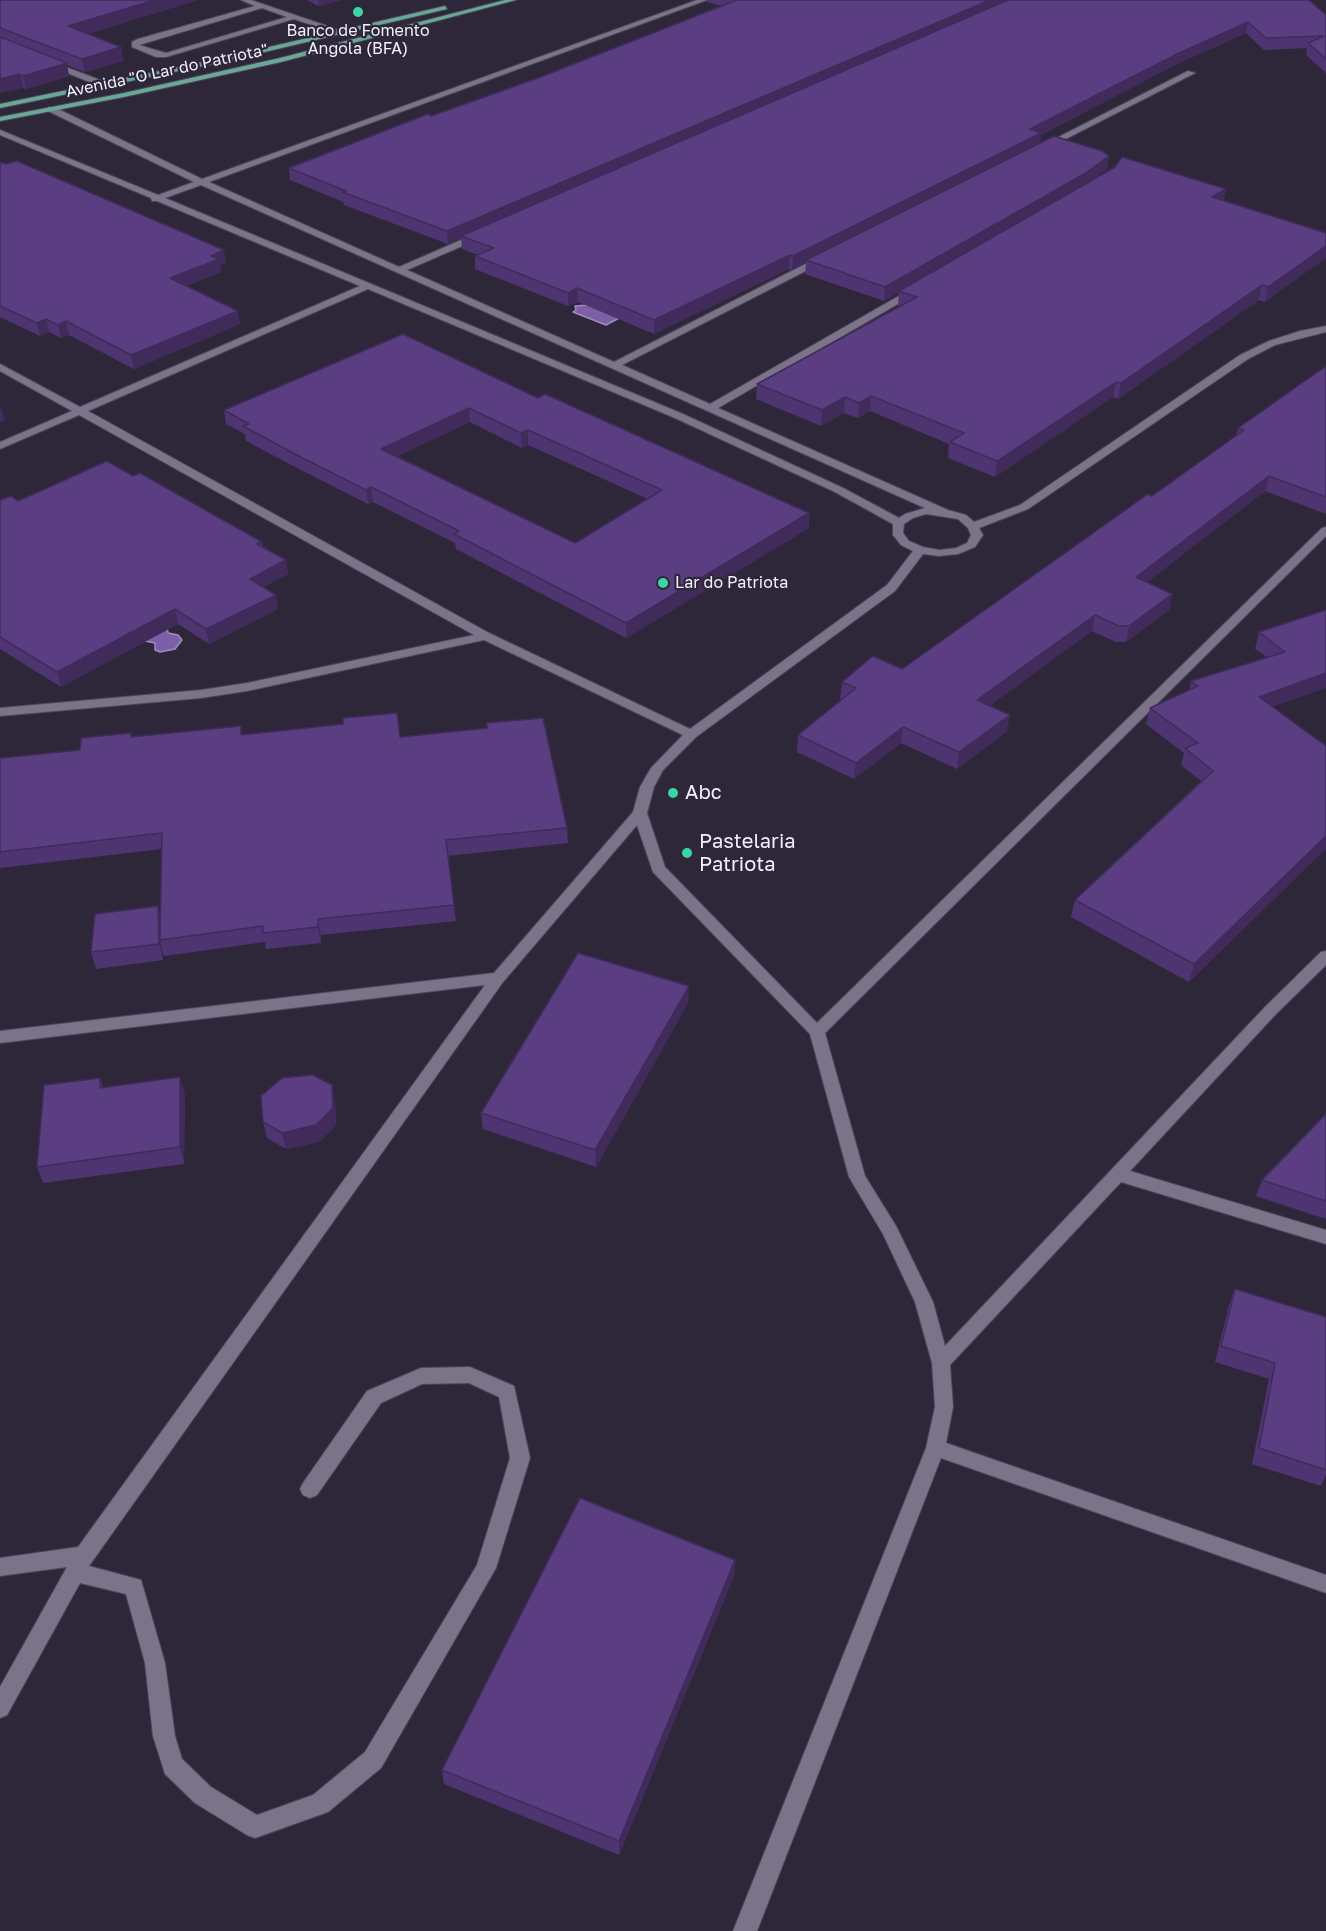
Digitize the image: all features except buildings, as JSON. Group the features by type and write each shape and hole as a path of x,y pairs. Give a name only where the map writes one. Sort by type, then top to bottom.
{"main road":[{"name":"Avenida \"O Lar do Patriota\"","path":"0,119 281,60 513,0"},
{"name":"Avenida \"O Lar do Patriota\"","path":"0,106 105,85 455,5"}],"street":[{"path":"244,0 341,32"},
{"path":"155,199 704,0"},
{"path":"262,6 141,41 135,45 159,55 166,55 293,17"},
{"path":"42,60 105,85"},
{"path":"1031,153 1191,74"},
{"path":"51,109 201,182 944,512 962,517 974,526 977,536 971,545 958,551 939,553 920,550 905,543 897,533 899,524 909,516 925,512 944,512"},
{"path":"0,132 155,199 679,416 839,490 899,524"},
{"path":"0,142 17,139"},
{"path":"1052,142 1062,145"},
{"path":"399,270 486,232"},
{"path":"615,365 828,256"},
{"path":"711,408 924,285"},
{"path":"0,446 367,286"},
{"path":"974,526 1024,507 1245,357 1272,343 1303,333 1326,329"},
{"path":"0,367 485,636 691,734"},
{"path":"817,1032 1326,530"},
{"path":"0,1708 80,1563 498,978 640,813 647,787 658,768 691,734 891,588 920,550"},
{"path":"0,712 236,689 485,636"},
{"path":"640,813 658,869 817,1032 857,1177 890,1231 924,1302 941,1363 944,1407 936,1448 746,1931"},
{"path":"941,1363 1270,1011 1326,956"},
{"path":"0,1037 498,978"},
{"path":"1117,1174 1326,1237"},
{"path":"0,1567 80,1563 134,1587 155,1664 164,1736 173,1766 203,1795 255,1827 320,1804 373,1760 486,1568 520,1458 507,1392 470,1375 421,1376 374,1398 310,1489"},
{"path":"936,1448 1326,1584"}],"shaded area":[{"path":"588,305 621,317 606,325 573,312 576,310 575,306"},
{"path":"167,627 168,633 178,635 182,640 175,649 160,652 155,650 155,643 145,641"}],"place":[{"name":"Banco de Fomento Angola (BFA)","path":"358,12"},
{"name":"Lar do Patriota","path":"663,583"},
{"name":"Abc","path":"673,793"},
{"name":"Pastelaria Patriota","path":"687,853"}]}
